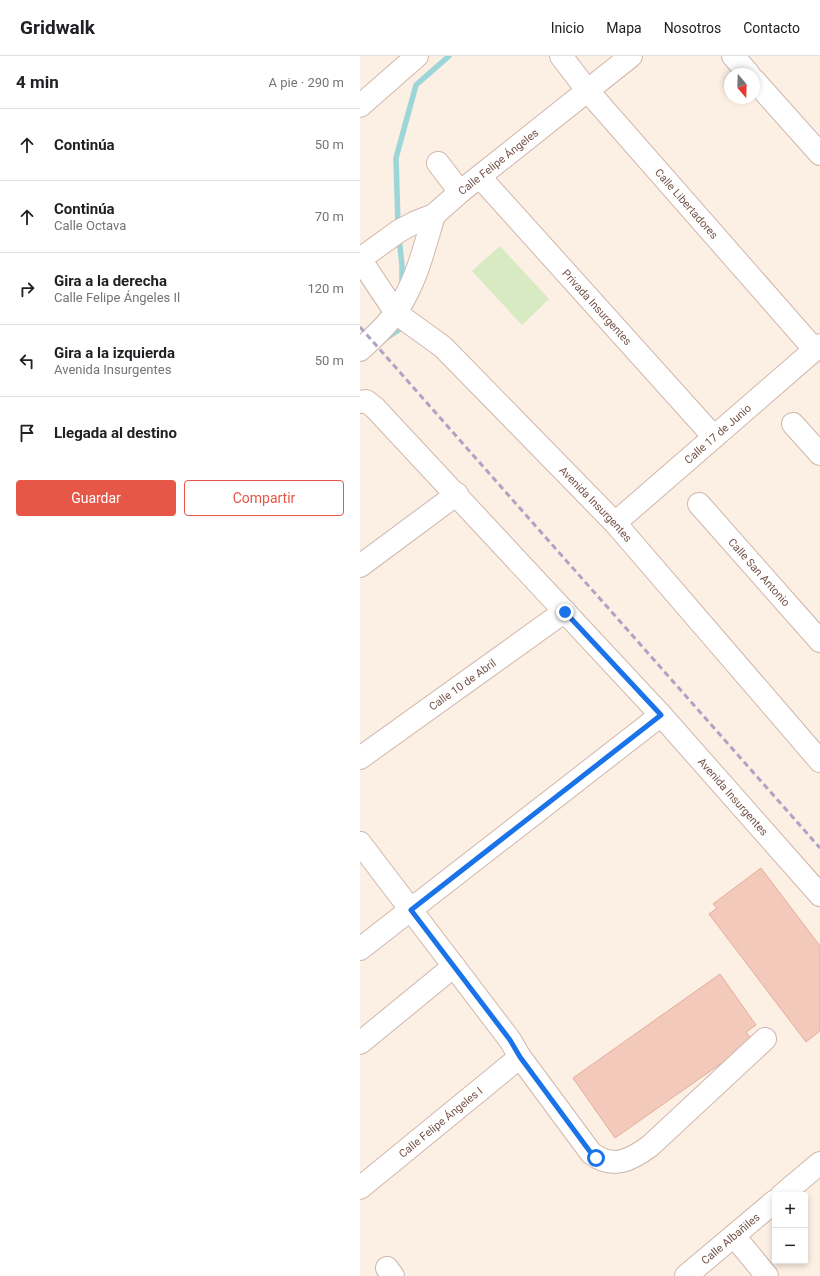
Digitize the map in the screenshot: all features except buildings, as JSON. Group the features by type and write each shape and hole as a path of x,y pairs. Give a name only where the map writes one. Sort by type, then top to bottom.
{"street":[{"path":"360,106 417,56"},
{"name":"Calle Libertadores","path":"561,56 588,90 817,347"},
{"name":"Calle Felipe Ángeles","path":"360,259 399,231 434,215 460,192 631,56"},
{"path":"732,56 743,68"},
{"path":"760,87 820,154"},
{"path":"438,163 460,192"},
{"name":"Privada Insurgentes","path":"480,177 714,437"},
{"path":"360,350 383,329 396,313 406,296 416,275 434,215"},
{"name":"Avenida Insurgentes","path":"360,259 396,313 443,347 616,523 820,761"},
{"name":"Calle 17 de Junio","path":"616,523 817,347"},
{"name":"Avenida Insurgentes","path":"363,402 375,408 457,494 661,715 820,895"},
{"path":"793,424 820,454"},
{"path":"360,566 457,494"},
{"name":"Calle San Antonio","path":"699,504 820,640"},
{"name":"Calle 10 de Abril","path":"360,758 565,612"},
{"path":"360,949 661,715"},
{"path":"360,844 510,1040 520,1057 596,1158 606,1162 626,1161 650,1146 765,1039"},
{"path":"360,1043 454,966"},
{"name":"Calle Felipe Ángeles I","path":"360,1188 520,1057"},
{"path":"786,1192 820,1163"},
{"name":"Calle Albañiles","path":"686,1276 772,1204"},
{"path":"734,1236 767,1276"}],"green space":[{"path":"500,246 549,299 522,325 472,271"}],"waterway":[{"path":"398,226 396,158 416,85 449,56"},
{"path":"399,238 402,265 402,285"},
{"path":"385,339 400,329 401,324"}],"railway":[{"path":"360,327 820,848"}],"route":[{"path":"565,612 661,715 411,910 510,1040 520,1057 596,1158"}]}
